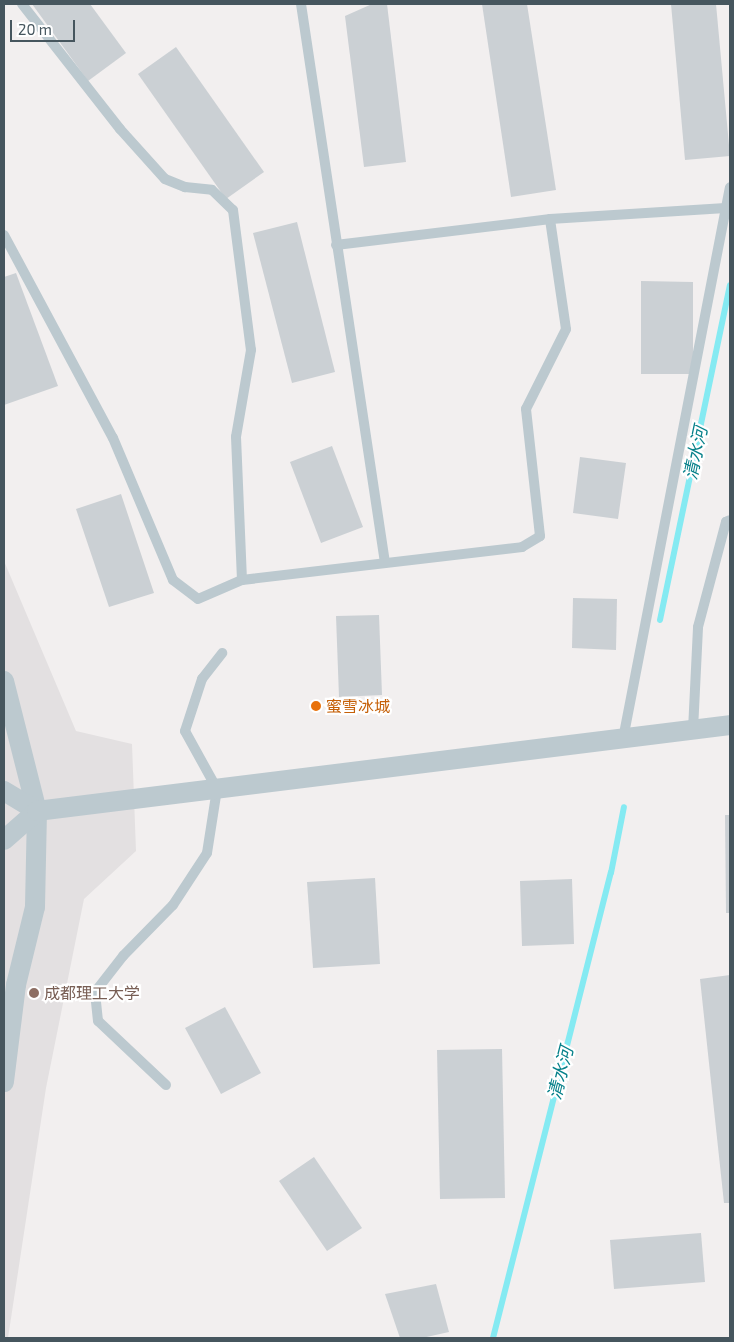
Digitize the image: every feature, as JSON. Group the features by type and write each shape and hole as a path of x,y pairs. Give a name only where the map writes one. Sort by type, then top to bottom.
{"street":[{"path":"4,681 37,811 35,907 16,985 4,1082"},
{"path":"4,840 37,811 623,739 730,724"},
{"path":"4,791 37,811"}],"lane":[{"path":"22,4 120,129 165,179 185,188 212,190 233,210 251,350 236,437 242,580"},
{"path":"301,4 385,563"},
{"path":"623,739 730,187"},
{"path":"336,246 550,219 726,208"},
{"path":"4,235 113,438 173,580 198,599 242,580 522,547 540,536 526,409 566,329 550,219"},
{"path":"693,730 698,627 726,522 730,520"},
{"path":"166,1085 98,1021 95,992 123,956 173,905 206,854 217,789 185,731 202,679 222,653"}],"shaded area":[{"name":"成都理工大学","path":"4,561 76,731 132,744 136,851 84,899 46,1088 8,1338 4,1338"}],"building":[{"path":"32,4 90,4 126,53 88,81"},
{"path":"372,4 387,4 406,162 364,167 345,16"},
{"path":"482,4 527,4 556,190 511,197"},
{"path":"671,4 716,4 730,156 685,160"},
{"path":"176,47 264,172 226,199 138,74"},
{"path":"297,222 335,372 292,383 253,233"},
{"path":"16,273 58,386 4,405 4,277"},
{"path":"641,281 693,282 693,374 641,374"},
{"path":"332,446 363,527 321,543 290,462"},
{"path":"580,457 626,463 618,519 573,513"},
{"path":"121,494 154,593 109,607 76,509"},
{"path":"573,598 617,599 616,650 572,648"},
{"path":"379,615 382,695 339,697 336,616"},
{"path":"725,815 730,815 730,913 726,913"},
{"path":"375,878 380,964 313,968 307,882"},
{"path":"572,879 574,944 522,946 520,881"},
{"path":"730,975 730,1203 724,1203 700,979"},
{"path":"225,1007 261,1073 221,1094 185,1028"},
{"path":"502,1049 505,1198 440,1199 437,1050"},
{"path":"314,1157 362,1228 327,1251 279,1181"},
{"path":"701,1233 705,1282 614,1289 610,1240"},
{"path":"436,1284 449,1332 422,1338 400,1338 385,1294"}],"waterway":[{"name":"清水河","path":"660,620 730,285"},
{"name":"清水河","path":"493,1338 611,873 624,807"}],"place":[{"name":"蜜雪冰城","path":"316,706"},
{"name":"成都理工大学","path":"34,993"}]}
